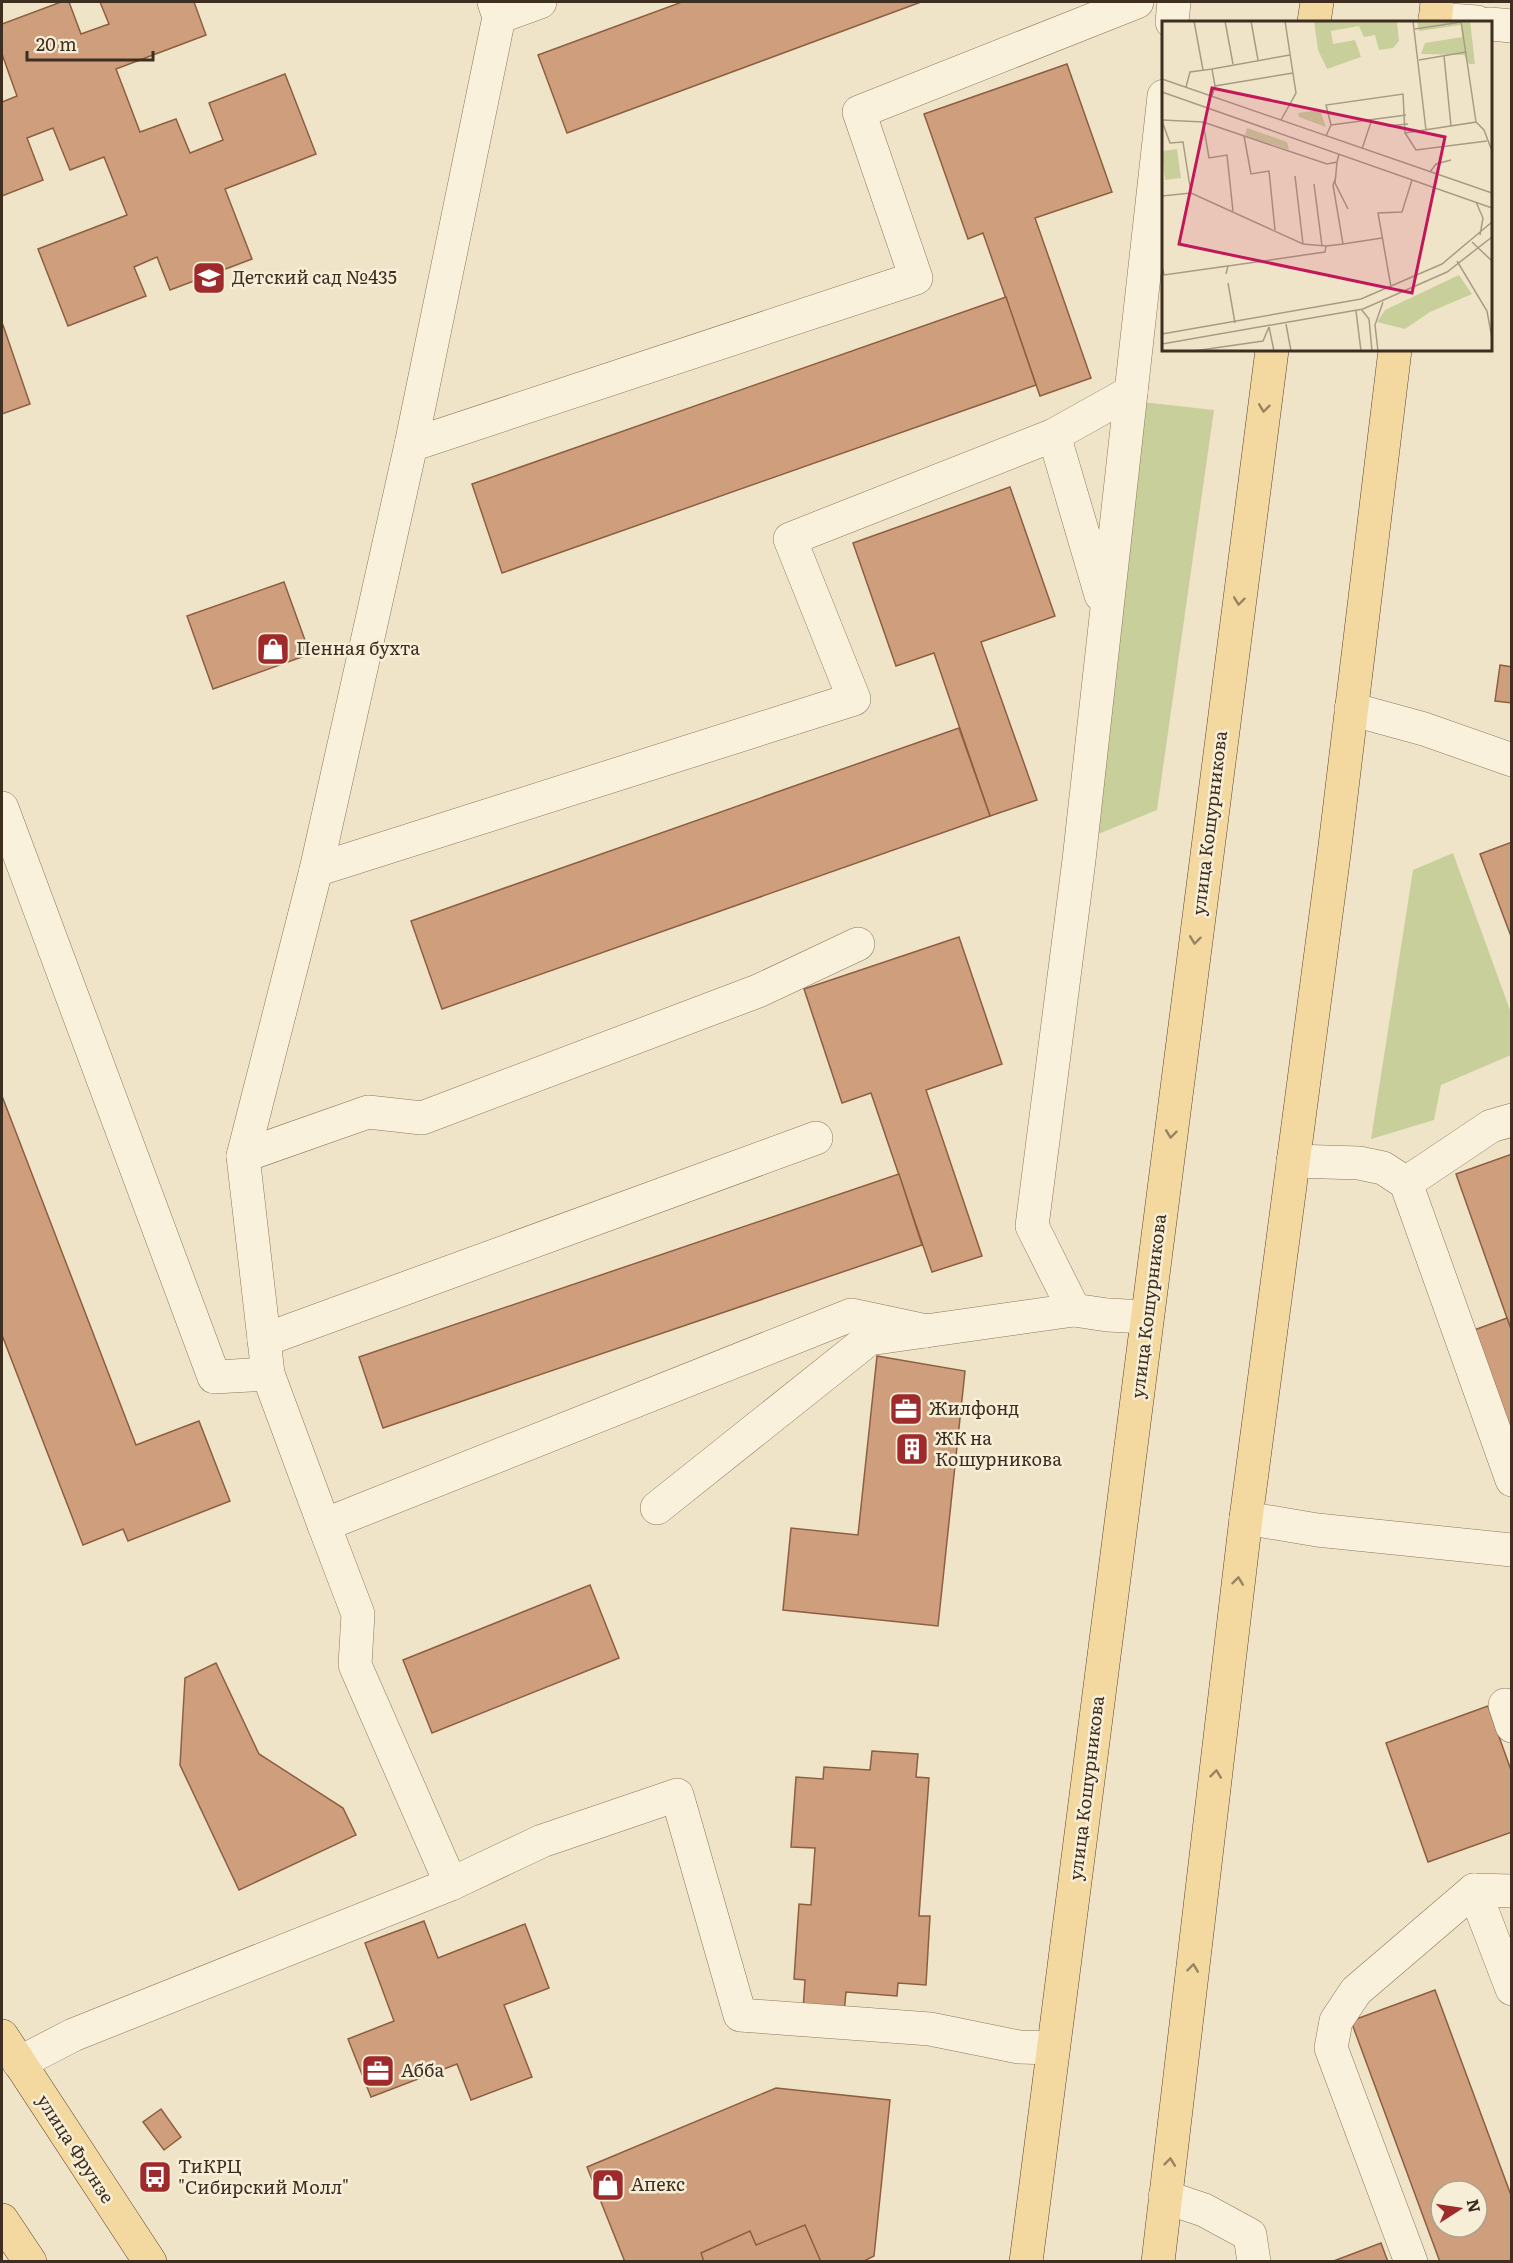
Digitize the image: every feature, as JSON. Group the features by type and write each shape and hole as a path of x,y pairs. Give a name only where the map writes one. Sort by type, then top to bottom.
{"main road":[{"path":"1314,21 1317,2"},
{"name":"улица Кошурникова","path":"1026,2262 1272,351"},
{"path":"1158,2262 1246,1518 1352,709 1395,351"},
{"name":"улица Фрунзе","path":"10,2050 150,2262"},
{"path":"2,2220 30,2262"}],"lane":[{"path":"451,1884 355,1665 358,1614 268,1374 243,1156 316,870 411,445 497,9 540,2"},
{"path":"411,445 916,278 859,112 1137,2"},
{"path":"1172,21 1174,2"},
{"path":"1436,14 1472,21"},
{"path":"1492,24 1512,26"},
{"path":"1074,1310 1032,1226 1079,860 1105,608 1162,114"},
{"path":"316,870 854,699 790,539 1054,435 1131,392"},
{"path":"1054,435 1105,608"},
{"path":"1352,709 1424,729 1512,760"},
{"path":"2,808 214,1377 268,1374"},
{"path":"243,1156 368,1112 422,1119 758,992 858,944"},
{"path":"1406,1183 1491,1126 1512,1120"},
{"path":"264,1340 816,1138"},
{"path":"1293,1161 1359,1163 1383,1168 1406,1183 1512,1480"},
{"path":"657,1508 869,1340 1074,1310 1107,1316 1148,1317"},
{"path":"324,1525 851,1315 926,1331"},
{"path":"1246,1518 1317,1530 1512,1550"},
{"path":"10,2050 73,2035 451,1884 542,1841 677,1795 740,2015 930,2029 1019,2047 1053,2048"},
{"path":"1474,1890 1512,1989"},
{"path":"1411,2262 1331,2048 1336,2021 1356,1991 1474,1890 1512,1891"},
{"path":"1165,2197 1204,2210 1250,2235 1254,2262"}],"green space":[{"path":"1142,402 1214,410 1157,810 1086,839"},
{"path":"1453,853 1511,1013 1511,1055 1441,1085 1434,1120 1371,1139 1413,870"}],"building":[{"path":"61,2 69,2 81,34 109,24 100,2 194,2 206,35 116,69 140,132 176,119 190,153 223,140 209,103 285,74 316,154 225,189 252,259 170,290 157,257 134,267 146,296 68,326 38,249 127,215 104,157 70,170 53,128 27,138 43,180 2,196 2,102 17,96 2,54 2,24"},
{"path":"682,2 921,2 567,133 538,55"},
{"path":"1067,64 1112,192 1035,218 1091,378 1040,396 983,233 968,239 924,114"},
{"path":"1006,297 1036,385 502,573 472,484"},
{"path":"2,325 30,404 2,414"},
{"path":"1010,487 1055,616 981,642 1037,800 990,816 934,653 896,666 853,543"},
{"path":"284,582 310,654 213,689 187,616"},
{"path":"1500,665 1512,667 1512,703 1495,701"},
{"path":"959,728 990,816 442,1009 411,921"},
{"path":"1512,842 1512,939 1480,854"},
{"path":"959,937 1002,1064 926,1090 982,1256 932,1272 871,1093 842,1103 804,989"},
{"path":"2,1096 136,1445 199,1421 230,1501 128,1541 123,1529 83,1545 2,1335"},
{"path":"1512,1154 1512,1332 1456,1174"},
{"path":"899,1174 922,1245 383,1428 359,1357"},
{"path":"1507,1318 1512,1332 1512,1458 1466,1333"},
{"name":"ЖК на Кошурникова","path":"877,1356 965,1371 938,1626 783,1610 791,1528 858,1535"},
{"path":"590,1585 619,1658 432,1733 403,1660"},
{"path":"216,1663 259,1754 343,1808 356,1835 239,1890 180,1765 185,1678"},
{"path":"1488,1706 1512,1773 1512,1832 1428,1862 1386,1743"},
{"path":"872,1751 918,1754 916,1777 929,1778 919,1916 930,1916 926,1985 898,1983 897,1996 846,1992 844,2013 803,2010 805,1980 794,1979 799,1904 811,1905 815,1848 791,1847 796,1777 823,1779 824,1767 870,1770"},
{"path":"424,1921 438,1958 525,1924 549,1988 504,2005 532,2077 471,2100 457,2064 371,2097 348,2039 394,2021 365,1943"},
{"path":"1435,1990 1512,2198 1512,2262 1440,2262 1432,2239 1489,2239 1489,2179 1429,2179 1429,2232 1351,2021"},
{"path":"776,2088 890,2100 874,2256 862,2262 625,2262 587,2167"},
{"path":"161,2109 181,2137 164,2150 143,2122"},
{"path":"805,2225 821,2262 704,2262 701,2253 750,2231 756,2245"},
{"path":"1381,2243 1388,2262 1331,2262"}],"place":[{"name":"Детский сад №435","path":"209,278"},
{"name":"Пенная бухта","path":"273,649"},
{"name":"Жилфонд","path":"906,1409"},
{"name":"ЖК на Кошурникова","path":"912,1449"},
{"name":"Абба","path":"378,2071"},
{"name":"ТиКРЦ \"Сибирский Молл\"","path":"155,2177"},
{"name":"Апекс","path":"608,2185"}]}
